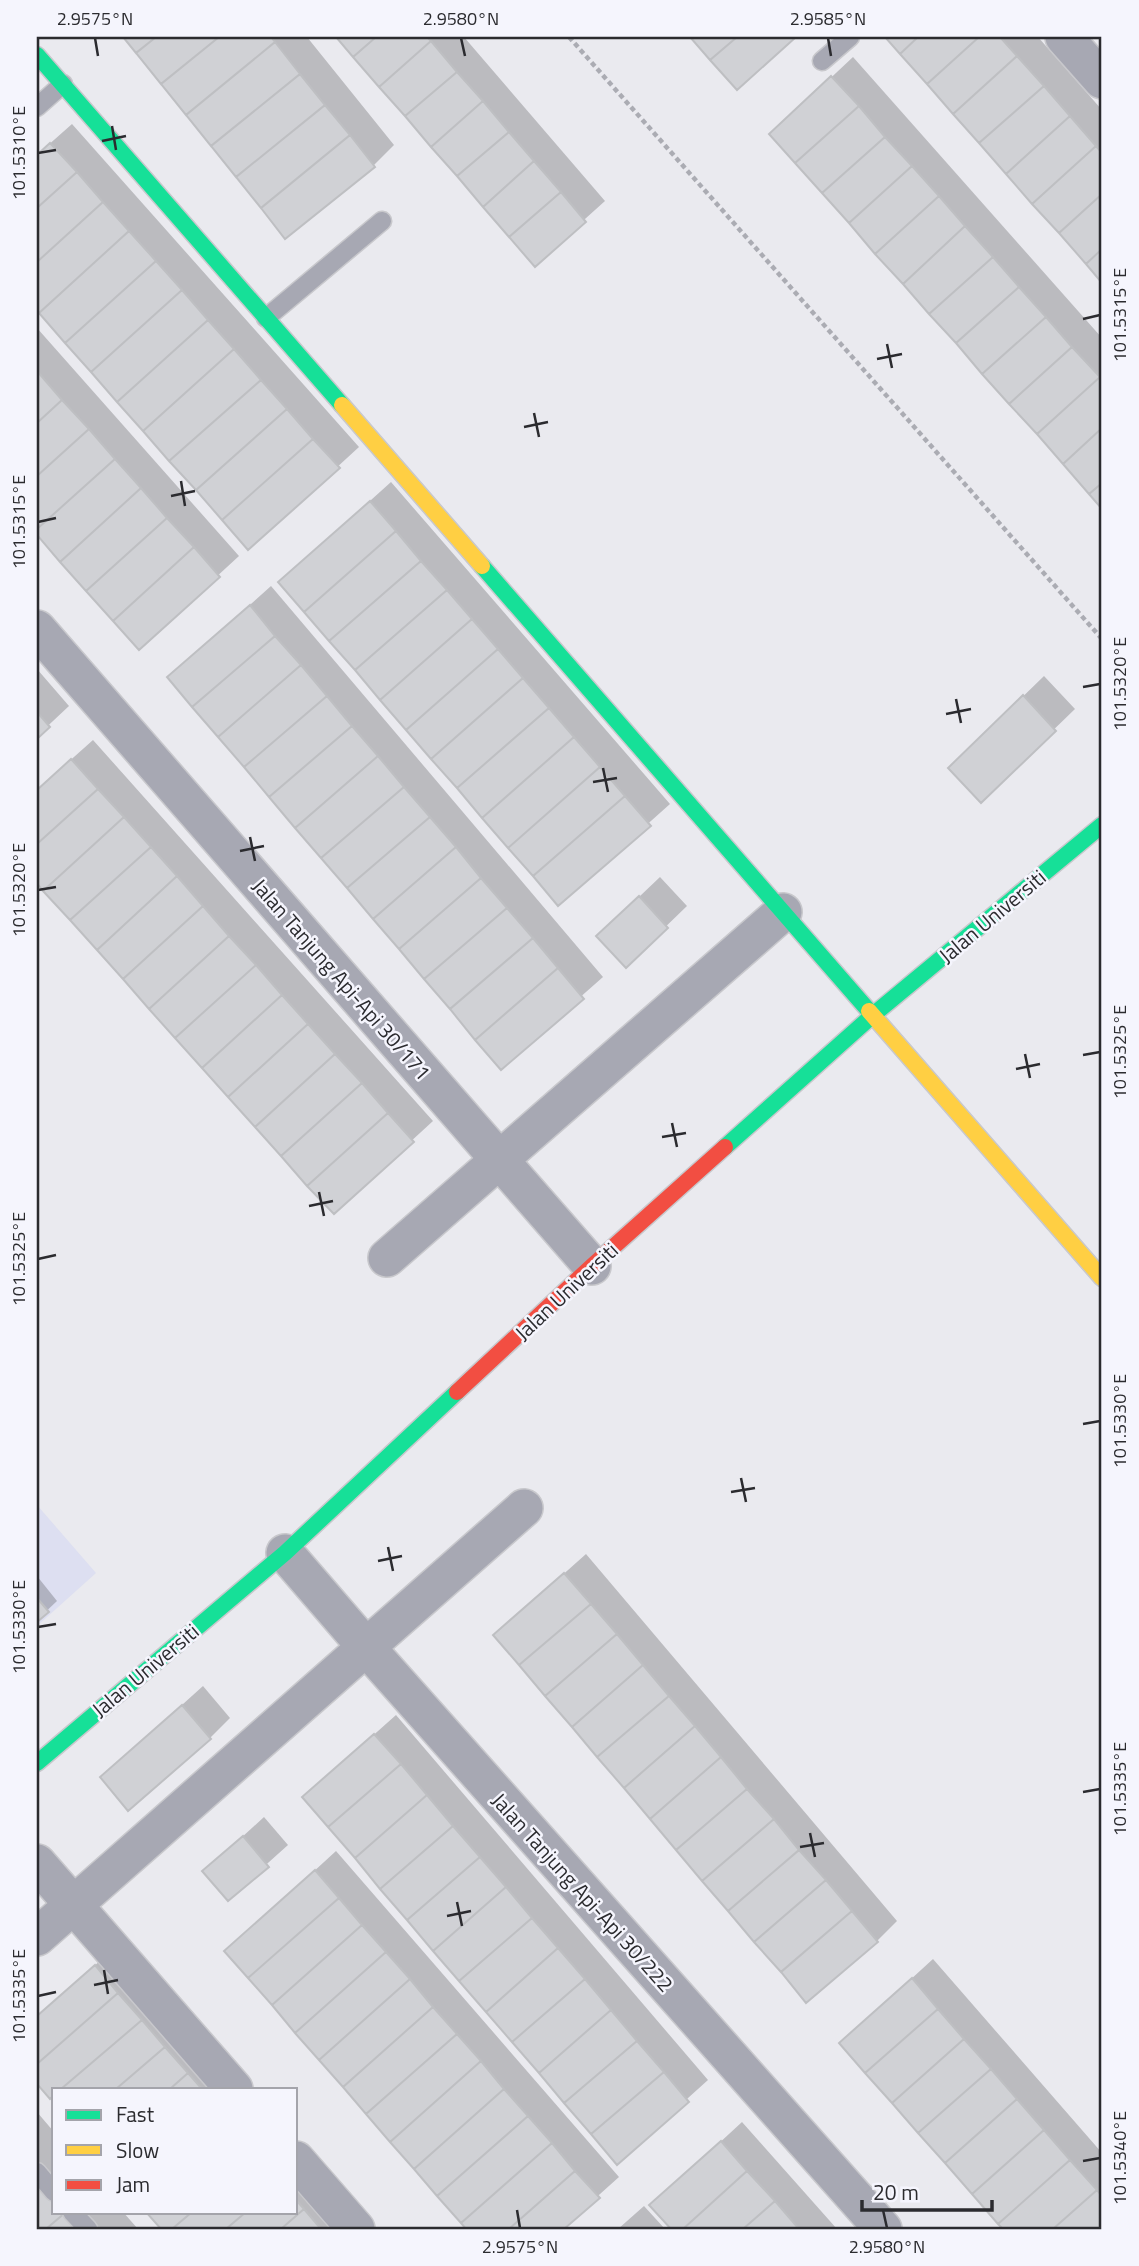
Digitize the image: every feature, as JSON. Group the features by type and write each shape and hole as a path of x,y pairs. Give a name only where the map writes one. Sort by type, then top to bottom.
{"street":[{"path":"1073,40 1102,80"},
{"path":"37,55 1102,1278"},
{"name":"Jalan Tanjung Api-Api 30/171","path":"37,629 592,1266"},
{"name":"Jalan Universiti","path":"37,1763 45,1744 285,1553 592,1266 873,1014 1102,825"},
{"path":"387,1258 783,912"},
{"path":"37,1937 524,1508"},
{"name":"Jalan Tanjung Api-Api 30/222","path":"285,1553 883,2229"},
{"path":"37,1863 233,2088"},
{"path":"298,2162 356,2229"}],"lane":[{"path":"822,61 850,37"},
{"path":"37,107 62,84"},
{"path":"265,318 382,221"},
{"path":"37,2172 52,2190"},
{"path":"74,2214 88,2229"}],"path":[{"path":"569,37 1102,639"}],"shaded area":[{"path":"37,1505 96,1573 37,1626"}],"building":[{"path":"123,37 156,37 136,53"},
{"path":"156,37 219,37 161,84 136,53"},
{"path":"219,37 271,37 275,42 186,115 161,84"},
{"path":"336,37 376,37 353,57"},
{"path":"376,37 427,37 431,41 379,87 353,57"},
{"path":"690,37 737,37 710,60"},
{"path":"737,37 796,37 737,90 710,60"},
{"path":"885,37 918,37 900,54"},
{"path":"918,37 979,37 927,84 900,54"},
{"path":"979,37 1000,37 1017,56 953,114 927,84"},
{"path":"431,41 457,72 405,116 379,87"},
{"path":"275,42 300,74 211,146 186,115"},
{"path":"1017,56 1044,86 979,143 953,114"},
{"path":"457,72 483,101 431,147 405,116"},
{"path":"300,74 325,105 236,177 211,146"},
{"path":"831,76 859,106 795,163 769,134"},
{"path":"1044,86 1070,116 1006,174 979,143"},
{"path":"483,101 509,132 457,176 431,147"},
{"path":"325,105 350,135 261,208 236,177"},
{"path":"859,106 885,137 822,193 795,163"},
{"path":"1070,116 1096,146 1032,204 1006,174"},
{"path":"509,132 534,161 483,207 457,176"},
{"path":"350,135 375,167 285,239 261,208"},
{"path":"885,137 912,166 849,223 822,193"},
{"path":"50,143 77,172 37,208 37,155"},
{"path":"1096,146 1102,153 1102,194 1059,233 1032,204"},
{"path":"534,161 561,192 509,237 483,207"},
{"path":"912,166 939,196 875,254 849,223"},
{"path":"77,172 103,202 37,262 37,208"},
{"path":"561,192 586,222 535,267 509,237"},
{"path":"1102,194 1102,249 1086,264 1059,233"},
{"path":"939,196 965,226 903,284 875,254"},
{"path":"103,202 129,231 39,313 37,262"},
{"path":"965,226 993,257 929,314 903,284"},
{"path":"129,231 156,261 65,343 39,313"},
{"path":"1102,249 1102,283 1086,264"},
{"path":"993,257 1019,287 956,343 929,314"},
{"path":"156,261 182,290 91,372 65,343"},
{"path":"1019,287 1046,317 982,374 956,343"},
{"path":"182,290 208,320 117,402 91,372"},
{"path":"1046,317 1072,347 1009,404 982,374"},
{"path":"208,320 234,349 143,431 117,402"},
{"path":"1072,347 1100,377 1037,434 1009,404"},
{"path":"234,349 261,380 169,461 143,431"},
{"path":"37,371 62,400 37,423"},
{"path":"1100,377 1102,428 1063,464 1037,434"},
{"path":"261,380 287,409 196,490 169,461"},
{"path":"62,400 89,429 37,476 37,423"},
{"path":"287,409 313,439 222,520 196,490"},
{"path":"1102,428 1102,483 1089,494 1063,464"},
{"path":"89,429 115,459 37,529 37,476"},
{"path":"313,439 340,468 248,550 222,520"},
{"path":"115,459 141,488 60,562 37,535 37,529"},
{"path":"1102,483 1102,509 1089,494"},
{"path":"141,488 167,518 86,591 60,562"},
{"path":"370,501 396,531 304,612 278,582"},
{"path":"167,518 194,547 113,621 86,591"},
{"path":"396,531 421,561 329,641 304,612"},
{"path":"194,547 220,577 139,650 113,621"},
{"path":"421,561 447,590 355,670 329,641"},
{"path":"447,590 472,619 380,700 355,670"},
{"path":"250,605 275,636 192,707 167,677"},
{"path":"472,619 498,649 406,730 380,700"},
{"path":"275,636 301,665 218,737 192,707"},
{"path":"498,649 523,678 431,759 406,730"},
{"path":"301,665 327,696 244,767 218,737"},
{"path":"523,678 549,708 457,788 431,759"},
{"path":"1023,695 1056,731 981,803 948,768"},
{"path":"327,696 352,726 269,797 244,767"},
{"path":"549,708 574,737 482,818 457,788"},
{"path":"37,712 50,727 37,739"},
{"path":"352,726 378,756 295,828 269,797"},
{"path":"574,737 600,767 508,848 482,818"},
{"path":"378,756 404,787 321,858 295,828"},
{"path":"71,759 98,789 37,844 37,790"},
{"path":"600,767 625,796 533,876 508,848"},
{"path":"404,787 430,817 347,888 321,858"},
{"path":"98,789 124,817 43,891 37,883 37,844"},
{"path":"625,796 651,826 558,906 533,876"},
{"path":"124,817 151,847 70,920 43,891"},
{"path":"430,817 456,847 373,919 347,888"},
{"path":"151,847 177,876 97,950 70,920"},
{"path":"456,847 481,878 399,949 373,919"},
{"path":"177,876 203,906 123,979 97,950"},
{"path":"481,878 507,908 424,979 399,949"},
{"path":"639,896 668,928 626,968 596,936"},
{"path":"203,906 229,936 149,1009 123,979"},
{"path":"507,908 533,938 450,1009 424,979"},
{"path":"229,936 256,965 175,1038 149,1009"},
{"path":"533,938 558,968 475,1040 450,1009"},
{"path":"256,965 282,995 202,1068 175,1038"},
{"path":"558,968 584,999 501,1070 475,1040"},
{"path":"282,995 308,1024 228,1097 202,1068"},
{"path":"308,1024 335,1054 255,1127 228,1097"},
{"path":"335,1054 362,1083 281,1156 255,1127"},
{"path":"362,1083 388,1113 307,1186 281,1156"},
{"path":"388,1113 414,1142 334,1214 307,1186"},
{"path":"564,1573 591,1604 519,1665 493,1635"},
{"path":"37,1598 49,1612 37,1622"},
{"path":"591,1604 617,1634 545,1696 519,1665"},
{"path":"617,1634 643,1665 572,1727 545,1696"},
{"path":"643,1665 669,1696 597,1757 572,1727"},
{"path":"669,1696 695,1726 624,1788 597,1757"},
{"path":"182,1705 211,1739 128,1811 100,1777"},
{"path":"695,1726 721,1757 650,1819 624,1788"},
{"path":"374,1734 401,1764 328,1827 302,1797"},
{"path":"721,1757 747,1789 676,1850 650,1819"},
{"path":"401,1764 427,1795 355,1858 328,1827"},
{"path":"747,1789 774,1819 702,1881 676,1850"},
{"path":"427,1795 453,1826 380,1889 355,1858"},
{"path":"774,1819 799,1850 728,1911 702,1881"},
{"path":"453,1826 480,1857 407,1920 380,1889"},
{"path":"243,1836 269,1867 228,1901 202,1871"},
{"path":"799,1850 826,1880 754,1942 728,1911"},
{"path":"480,1857 506,1887 433,1951 407,1920"},
{"path":"315,1870 339,1898 248,1978 224,1951"},
{"path":"826,1880 852,1911 781,1972 754,1942"},
{"path":"506,1887 532,1918 459,1981 433,1951"},
{"path":"339,1898 362,1925 272,2005 248,1978"},
{"path":"852,1911 878,1942 806,2003 781,1972"},
{"path":"532,1918 558,1948 486,2012 459,1981"},
{"path":"362,1925 386,1952 295,2033 272,2005"},
{"path":"558,1948 585,1979 512,2042 486,2012"},
{"path":"386,1952 410,1979 319,2060 295,2033"},
{"path":"95,1965 118,1993 37,2064 37,2016"},
{"path":"912,1978 938,2009 865,2073 839,2043"},
{"path":"410,1979 433,2007 343,2087 319,2060"},
{"path":"585,1979 611,2010 539,2073 512,2042"},
{"path":"118,1993 142,2020 62,2088 52,2088 50,2099 37,2084 37,2064"},
{"path":"433,2007 457,2034 366,2114 343,2087"},
{"path":"938,2009 964,2039 892,2103 865,2073"},
{"path":"611,2010 637,2041 564,2103 539,2073"},
{"path":"142,2020 165,2047 117,2088 62,2088"},
{"path":"457,2034 481,2061 390,2142 366,2114"},
{"path":"964,2039 991,2069 918,2133 892,2103"},
{"path":"637,2041 664,2072 591,2134 564,2103"},
{"path":"165,2047 188,2073 171,2088 117,2088"},
{"path":"481,2061 504,2089 414,2169 390,2142"},
{"path":"991,2069 1017,2099 945,2163 918,2133"},
{"path":"664,2072 689,2102 617,2165 591,2134"},
{"path":"188,2073 201,2088 171,2088"},
{"path":"504,2089 528,2116 437,2196 414,2169"},
{"path":"1017,2099 1044,2130 972,2194 945,2163"},
{"path":"528,2116 552,2143 461,2223 437,2196"},
{"path":"1044,2130 1070,2160 998,2224 972,2194"},
{"path":"721,2141 747,2171 683,2229 671,2229 649,2205"},
{"path":"552,2143 575,2171 509,2229 466,2229 461,2223"},
{"path":"1070,2160 1097,2190 1053,2229 1003,2229 998,2224"},
{"path":"575,2171 600,2198 564,2229 509,2229"},
{"path":"747,2171 775,2201 743,2229 683,2229"},
{"path":"51,2172 52,2214 64,2214 46,2229 37,2229 37,2185"},
{"path":"1097,2190 1102,2196 1102,2229 1053,2229"},
{"path":"775,2201 799,2229 743,2229"},
{"path":"298,2202 304,2209 281,2229 226,2229 244,2214 298,2214"},
{"path":"304,2209 321,2229 281,2229"},
{"path":"64,2214 87,2214 101,2229 46,2229"},
{"path":"148,2214 190,2214 172,2229 161,2229"},
{"path":"190,2214 244,2214 226,2229 172,2229"}],"traffic: fast":[{"path":"37,55 342,405"},
{"path":"482,566 869,1011"},
{"path":"725,1147 873,1015 1102,825"},
{"path":"37,1763 285,1553 457,1392"}],"traffic: slow":[{"path":"342,405 482,566"},
{"path":"869,1011 1102,1278"}],"traffic: jam":[{"path":"457,1392 725,1147"}]}
